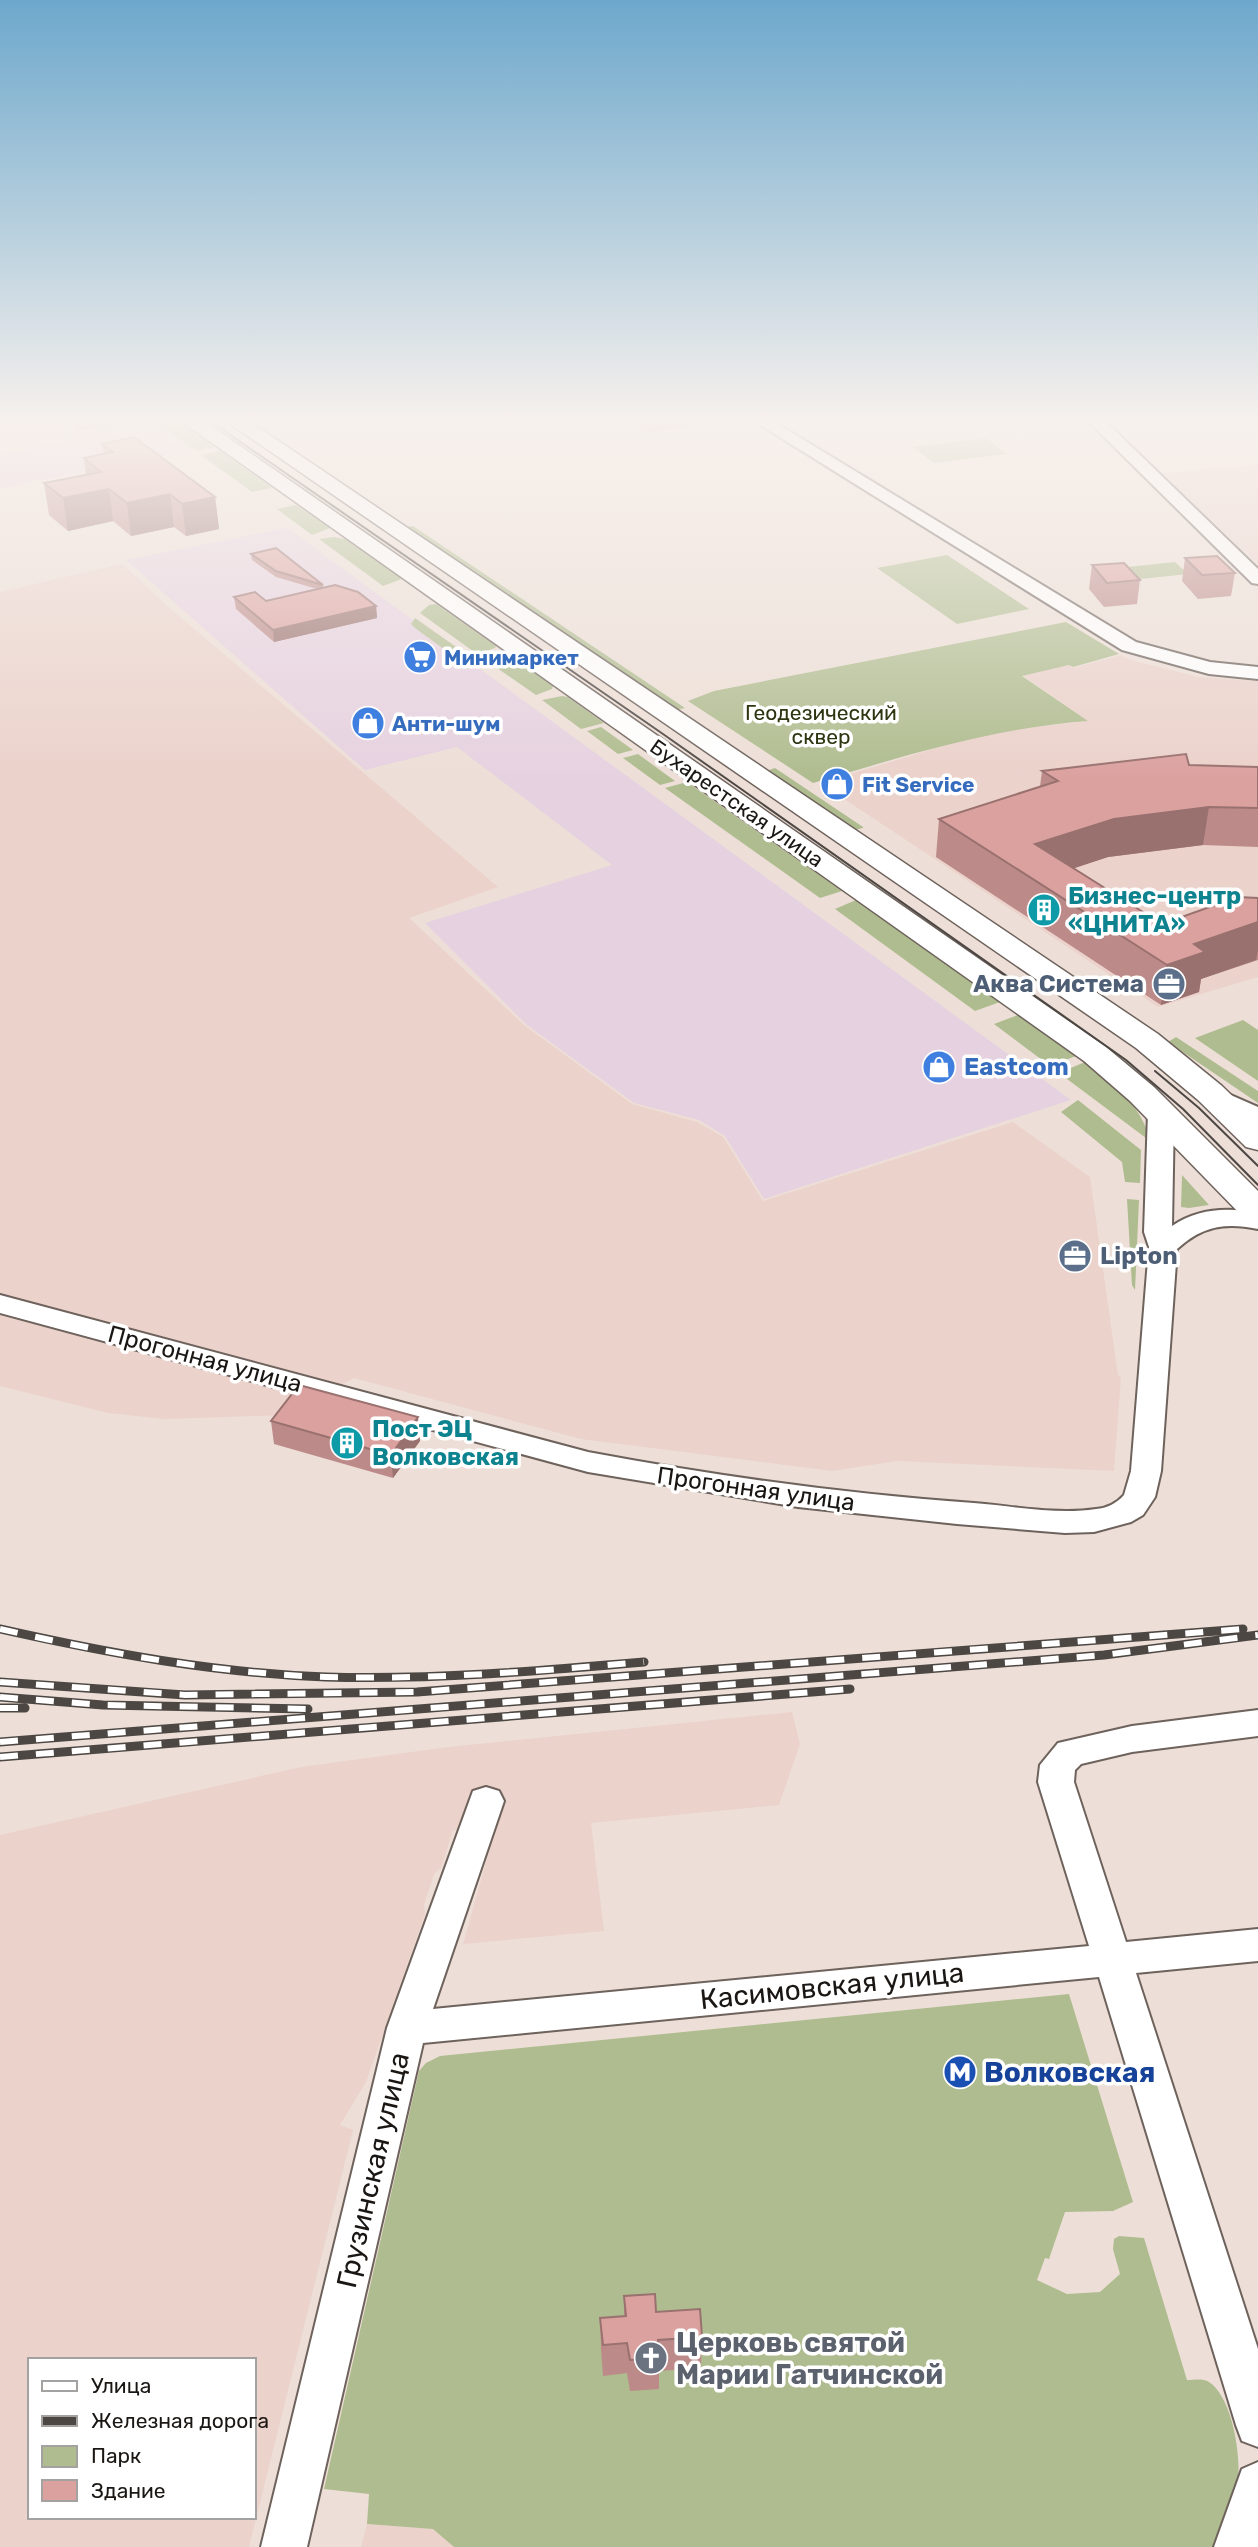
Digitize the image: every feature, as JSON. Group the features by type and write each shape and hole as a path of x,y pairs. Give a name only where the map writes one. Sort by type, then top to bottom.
{"main road":[{"name":"Бухарестская улица","path":"364,542 1044,1018 1114,1070 1161,1113 1258,1211"},
{"name":"Бухарестская улица","path":"414,542 1147,1041 1210,1093 1258,1140"}],"street":[{"path":"959,542 1129,646 1209,668 1258,673"},
{"path":"1220,542 1258,579"},
{"path":"1210,1093 1258,1117"},
{"name":"Прогонная улица","path":"0,1304 589,1462 646,1474 912,1510 1091,1521 1119,1515 1130,1508 1140,1497 1144,1485 1163,1247 1158,1232 1161,1113"},
{"path":"1163,1247 1182,1228 1201,1220 1225,1216 1258,1221"},
{"path":"1257,2417 1055,1782 1058,1765 1070,1753 1095,1746 1258,1723"},
{"name":"Грузинская улица","path":"284,2547 407,2028 486,1801"},
{"name":"Касимовская улица","path":"407,2028 1258,1945"},
{"path":"1237,2547 1246,2529 1258,2485"}],"shaded area":[{"path":"217,542 306,542 1071,1100 764,1199 725,1136 699,1120 634,1103 527,1025 425,923 612,865 457,747 365,770 126,560"},
{"path":"1234,542 1258,542 1258,565"},
{"path":"122,564 172,610 498,887 409,918 524,1025 632,1104 697,1122 723,1137 763,1201 1013,1122 1090,1177 1118,1375 1121,1377 1114,1471 897,1461 832,1471 581,1439 354,1378 287,1415 165,1419 108,1413 0,1386 0,592"},
{"path":"1121,655 1199,677 1258,681 1258,977 1158,1007 820,783 1001,731 1088,721 1022,675 1069,665 1073,668"},
{"path":"792,1712 800,1744 779,1805 591,1823 604,1931 463,1944 494,1834 453,1830 441,1868 434,1874 424,1905 425,1914 366,2082 340,2125 353,2130 256,2519 256,2358 28,2358 28,2519 256,2519 249,2547 0,2547 0,1835 301,1767 448,1747"},
{"path":"367,2524 433,2529 454,2547 361,2547"}],"green space":[{"path":"323,542 349,542 402,579 383,586"},
{"path":"428,542 437,542 685,708 676,710"},
{"path":"947,555 1029,609 957,624 877,568"},
{"path":"1175,562 1188,574 1102,583 1090,571"},
{"path":"436,604 496,646 495,648 477,654 420,613 429,605"},
{"path":"415,618 469,656 452,655 411,624"},
{"name":"Геодезический сквер","path":"1066,622 1119,654 1073,667 1069,665 1022,676 1088,721 983,737 915,753 813,783 688,701 714,691"},
{"path":"487,661 520,663 553,686 552,689 536,695"},
{"path":"568,697 604,723 581,729 542,700"},
{"path":"601,727 633,750 618,754 587,731"},
{"path":"638,754 675,781 660,785 623,758"},
{"path":"775,768 863,828 854,830 766,771"},
{"path":"687,782 842,891 820,898 665,788"},
{"path":"856,900 1000,1002 975,1011 835,909"},
{"path":"1018,1015 1076,1056 1050,1066 994,1024"},
{"path":"1243,1020 1258,1030 1258,1081 1195,1038"},
{"path":"1176,1037 1258,1091 1258,1103 1168,1042"},
{"path":"1085,1062 1125,1096 1140,1116 1150,1141 1059,1073"},
{"path":"1078,1100 1141,1150 1140,1183 1125,1182 1122,1162 1061,1112"},
{"path":"1182,1175 1209,1205 1181,1207"},
{"path":"1127,1199 1139,1200 1135,1290 1132,1285"},
{"path":"1069,1994 1133,2202 1113,2211 1065,2212 1049,2259 1045,2258 1037,2280 1067,2294 1100,2292 1120,2274 1113,2249 1114,2239 1119,2236 1144,2238 1187,2380 1207,2381 1217,2389 1224,2400 1233,2427 1238,2456 1238,2480 1228,2515 1213,2547 454,2547 433,2529 367,2524 369,2494 324,2489 419,2071 426,2063 440,2056"}],"building":[{"path":"276,548 323,585 276,571 251,554"},
{"path":"1217,556 1235,573 1202,575 1185,558"},
{"path":"1124,563 1140,580 1107,583 1092,565"},
{"path":"335,585 358,592 376,606 273,630 234,597 255,592 266,601"},
{"path":"1186,754 1189,765 1258,767 1258,808 1209,807 1114,819 1035,844 1162,924 1238,897 1258,898 1258,922 1194,944 1205,952 1167,965 939,819 1058,781 1042,771"},
{"path":"299,1385 418,1417 391,1455 271,1421"},
{"path":"655,2294 656,2312 700,2309 702,2337 658,2340 659,2358 630,2360 627,2343 603,2345 600,2318 626,2316 624,2296"}],"tram line":[{"path":"385,542 1126,1060 1183,1109 1258,1185"},
{"path":"1155,1071 1199,1108 1258,1166"}],"railway":[{"path":"0,1629 162,1660 285,1675 366,1678 445,1676 644,1662"},
{"path":"0,1682 185,1695 417,1692 1243,1629"},
{"path":"0,1742 1104,1655 1258,1635"},
{"path":"0,1757 850,1689"},
{"path":"0,1697 103,1705 308,1709"},
{"path":"0,1708 25,1708"}],"place":[{"name":"Минимаркет","path":"420,657"},
{"name":"Анти-шум","path":"368,723"},
{"name":"Fit Service","path":"837,784"},
{"name":"Бизнес-центр «ЦНИТА»","path":"1044,910"},
{"name":"Аква Система","path":"1169,984"},
{"name":"Eastcom","path":"939,1067"},
{"name":"Lipton","path":"1075,1256"},
{"name":"Пост ЭЦ Волковская","path":"347,1443"},
{"name":"Волковская","path":"960,2072"},
{"name":"Церковь святой Марии Гатчинской","path":"651,2358"}]}
